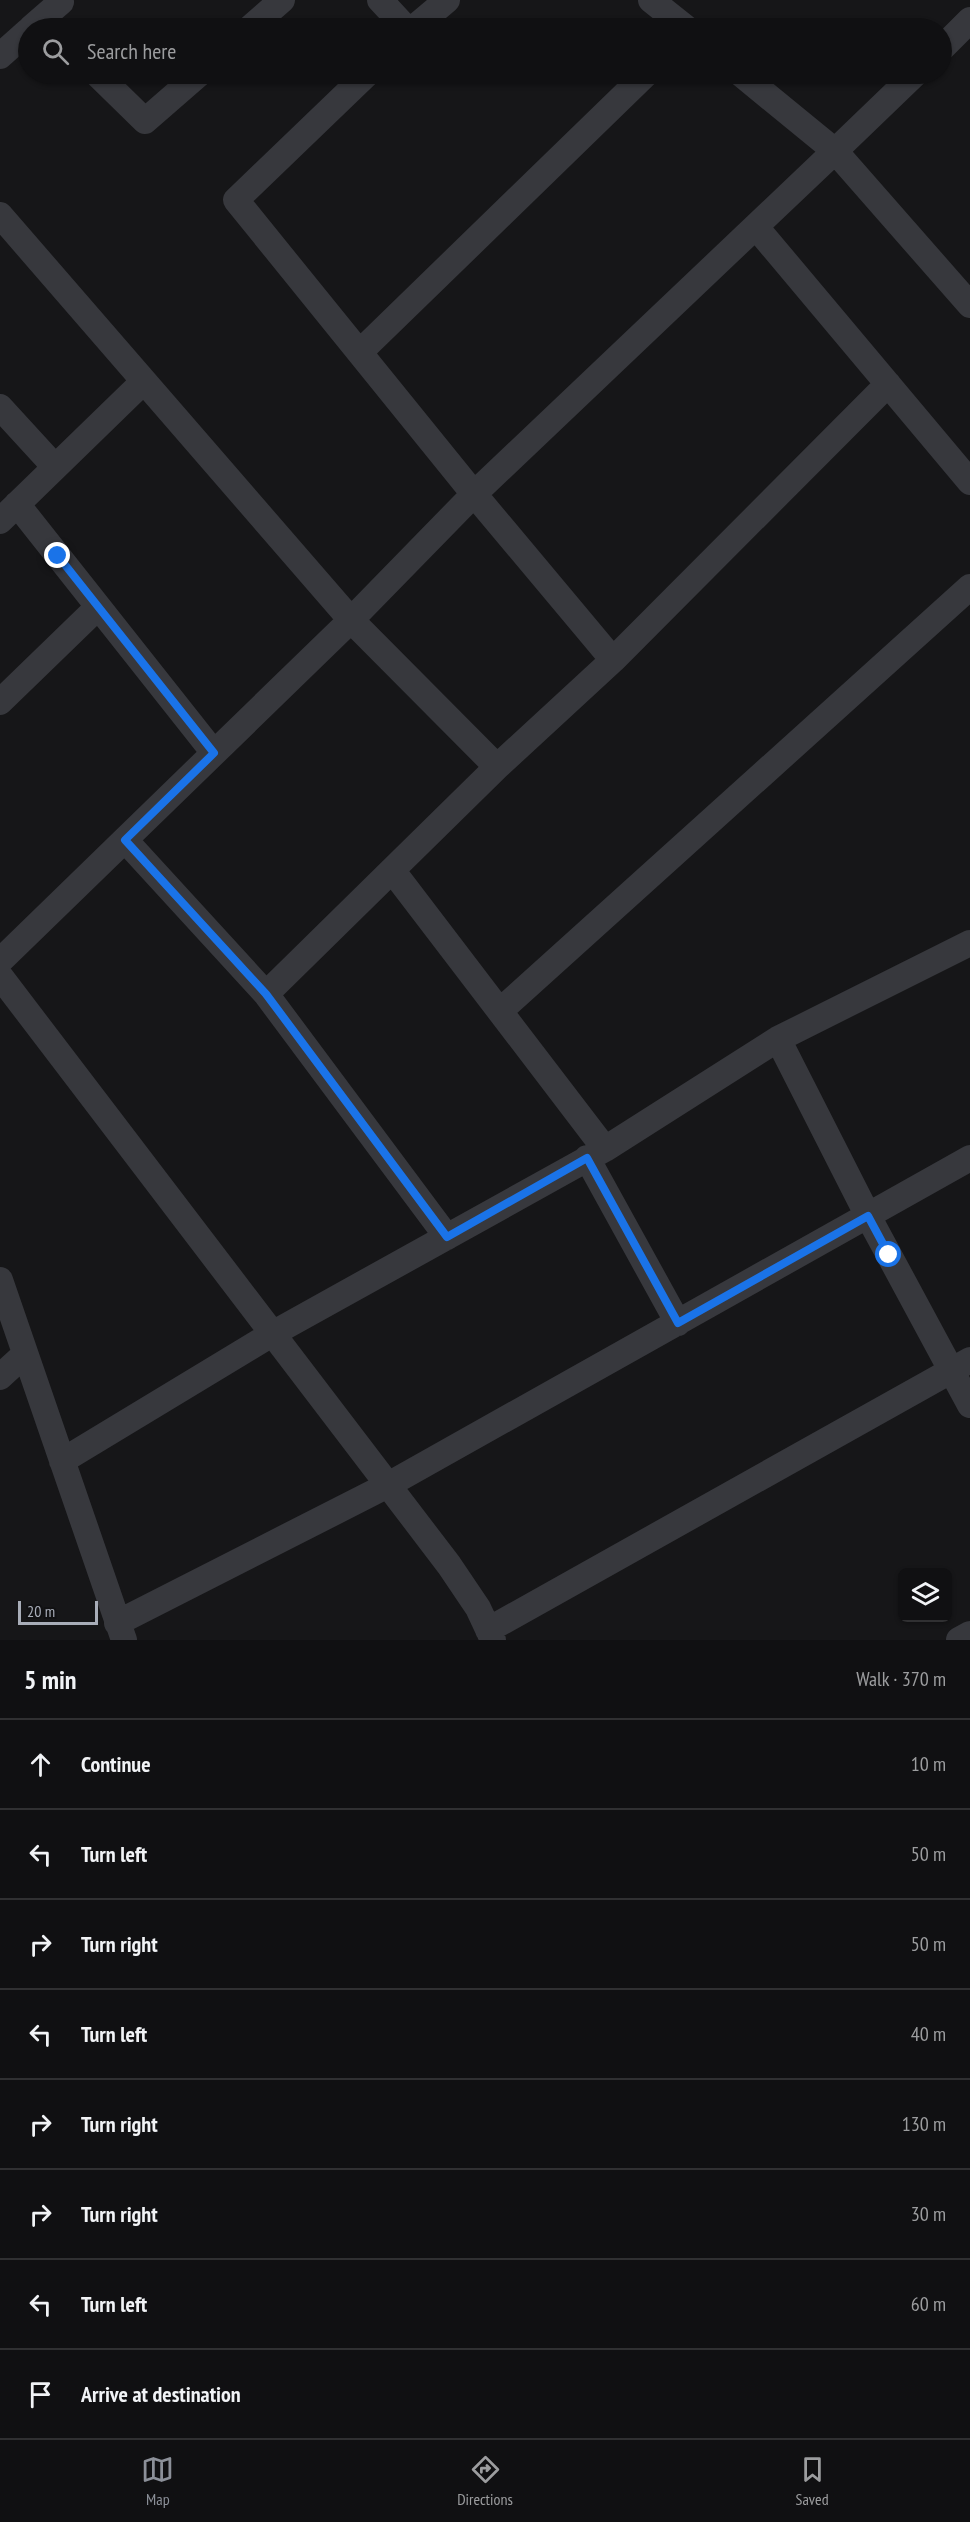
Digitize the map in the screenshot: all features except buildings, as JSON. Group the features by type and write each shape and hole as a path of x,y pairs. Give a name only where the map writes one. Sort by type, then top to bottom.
{"street":[{"path":"261,18 282,0"},
{"path":"380,0 397,18"},
{"path":"426,18 447,0"},
{"path":"651,0 674,18"},
{"path":"46,18 62,1"},
{"path":"952,38 970,20"},
{"path":"0,56 18,42"},
{"path":"107,84 145,121 188,84"},
{"path":"357,84 236,200 474,494 613,660"},
{"path":"360,351 636,84"},
{"path":"753,84 835,151 970,305"},
{"path":"0,961 351,620 474,494 905,84"},
{"path":"0,215 351,620 497,767"},
{"path":"756,227 970,482"},
{"path":"144,381 8,513 98,608 214,753"},
{"path":"266,994 497,767 613,660 888,384"},
{"path":"0,406 55,467"},
{"path":"500,1011 970,587"},
{"path":"0,702 98,608"},
{"path":"125,840 266,994 447,1237"},
{"path":"392,870 500,1011 596,1153 678,1323"},
{"path":"62,1461 272,1334 596,1153 778,1040 970,943"},
{"path":"0,976 449,1565 478,1608 491,1635 961,1366"},
{"path":"778,1040 868,1216 961,1366 970,1405"},
{"path":"0,1280 120,1631 388,1485 970,1158"},
{"path":"0,1377 25,1354"},
{"path":"959,1640 970,1634"}],"route":[{"path":"58,556 214,753 125,840 266,994 447,1237 587,1158 678,1323 868,1216 889,1255"}]}
